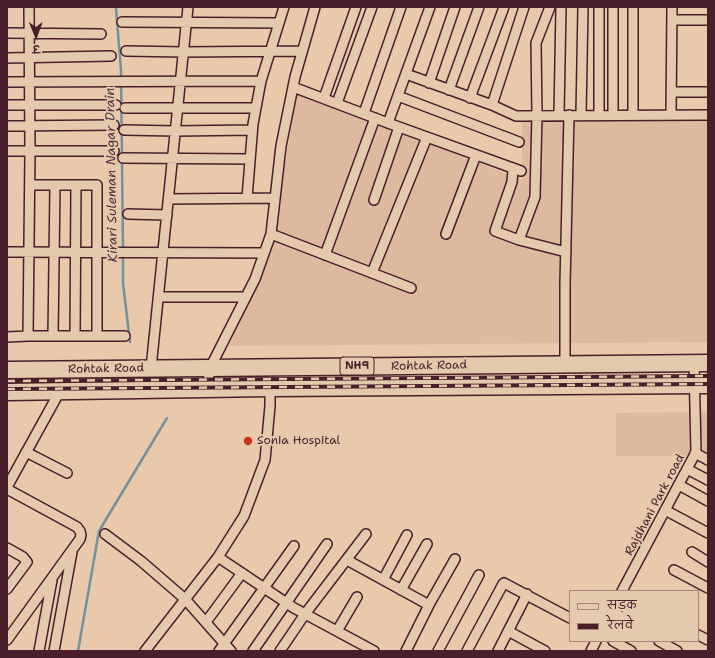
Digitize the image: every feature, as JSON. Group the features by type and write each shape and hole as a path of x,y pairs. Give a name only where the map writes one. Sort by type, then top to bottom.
{"highway":[{"name":"Rohtak Road","path":"7,370 701,363"},
{"name":"Rohtak Road","path":"7,392 270,388 701,385"}],"street":[{"path":"28,336 30,185 28,82 29,7"},
{"path":"151,368 164,253 188,7"},
{"path":"247,198 252,130 261,81 284,7"},
{"path":"207,389 210,368 255,279 271,234 281,146 293,86 315,7"},
{"path":"324,98 356,7"},
{"path":"337,103 372,7"},
{"path":"364,113 401,7"},
{"path":"388,123 430,7"},
{"path":"429,83 455,7"},
{"path":"449,90 479,7"},
{"path":"470,98 504,7"},
{"path":"492,105 524,7"},
{"path":"520,240 534,197 537,115 536,43 550,7"},
{"path":"561,7 566,252 565,364"},
{"path":"581,115 583,7"},
{"path":"599,7 599,115"},
{"path":"613,7 613,115"},
{"path":"633,7 633,115"},
{"path":"671,115 672,7"},
{"path":"672,20 708,20"},
{"path":"122,22 279,23"},
{"path":"7,33 101,34"},
{"path":"126,51 302,51"},
{"path":"7,58 111,56"},
{"path":"406,74 492,105 516,116 708,115"},
{"path":"7,82 261,81"},
{"path":"293,86 427,138 517,170 494,230 520,240 566,252"},
{"path":"671,92 708,92"},
{"path":"398,96 519,142"},
{"path":"7,105 116,105"},
{"path":"125,108 256,108"},
{"path":"325,255 375,118"},
{"path":"7,126 114,125"},
{"path":"374,200 400,127"},
{"path":"124,130 252,130"},
{"path":"372,273 427,138"},
{"path":"7,152 114,151"},
{"path":"446,234 476,155"},
{"path":"123,158 250,159"},
{"path":"30,185 97,185 97,336"},
{"path":"53,336 55,185"},
{"path":"75,336 76,185"},
{"path":"169,199 275,198"},
{"path":"128,214 167,215"},
{"path":"271,234 411,288"},
{"path":"7,252 264,254"},
{"path":"159,297 246,297"},
{"path":"7,337 125,336"},
{"name":"Rajdhani Park road","path":"623,590 695,454 695,402 701,385 701,363"},
{"path":"145,651 218,557 244,516 265,460 270,406 270,388"},
{"path":"7,640 80,539 80,531 77,527 7,488 60,391"},
{"path":"26,452 67,473"},
{"path":"695,454 708,460"},
{"path":"687,469 708,480"},
{"path":"679,485 708,501"},
{"path":"665,510 708,532"},
{"path":"105,534 141,561 185,599 206,622 225,649 264,588 294,546"},
{"path":"280,651 305,614 366,534"},
{"path":"383,580 407,535"},
{"path":"253,651 327,544"},
{"path":"401,590 427,544"},
{"path":"7,548 24,557 27,562 7,589"},
{"path":"54,651 73,548"},
{"path":"692,552 708,562"},
{"path":"218,557 286,603 374,651"},
{"path":"406,651 455,559"},
{"path":"346,560 429,606"},
{"path":"674,570 708,588"},
{"path":"206,622 242,573"},
{"path":"438,651 479,575"},
{"path":"39,651 53,576"},
{"path":"467,651 503,584 507,584 527,594 569,617"},
{"path":"499,651 527,594"},
{"path":"337,631 357,597"},
{"path":"508,631 545,651"},
{"path":"699,635 708,640"},
{"path":"615,642 631,651"},
{"path":"661,642 677,651"}],"shaded area":[{"path":"297,92 522,180 522,122 708,118 708,342 229,346 273,246"},
{"path":"708,412 708,456 616,456 616,413"}],"waterway":[{"name":"Kirari Suleman Nagar Drain","path":"115,7 121,70 123,250"},
{"name":"Kirari Suleman Nagar Drain","path":"123,255 123,283 130,342"},
{"name":"Kirari Suleman Nagar Drain","path":"78,651 99,531 167,418"}],"railway":[{"path":"7,381 708,376"},
{"path":"7,389 708,384"}],"place":[{"name":"Sonia Hospital","path":"248,441"}]}
